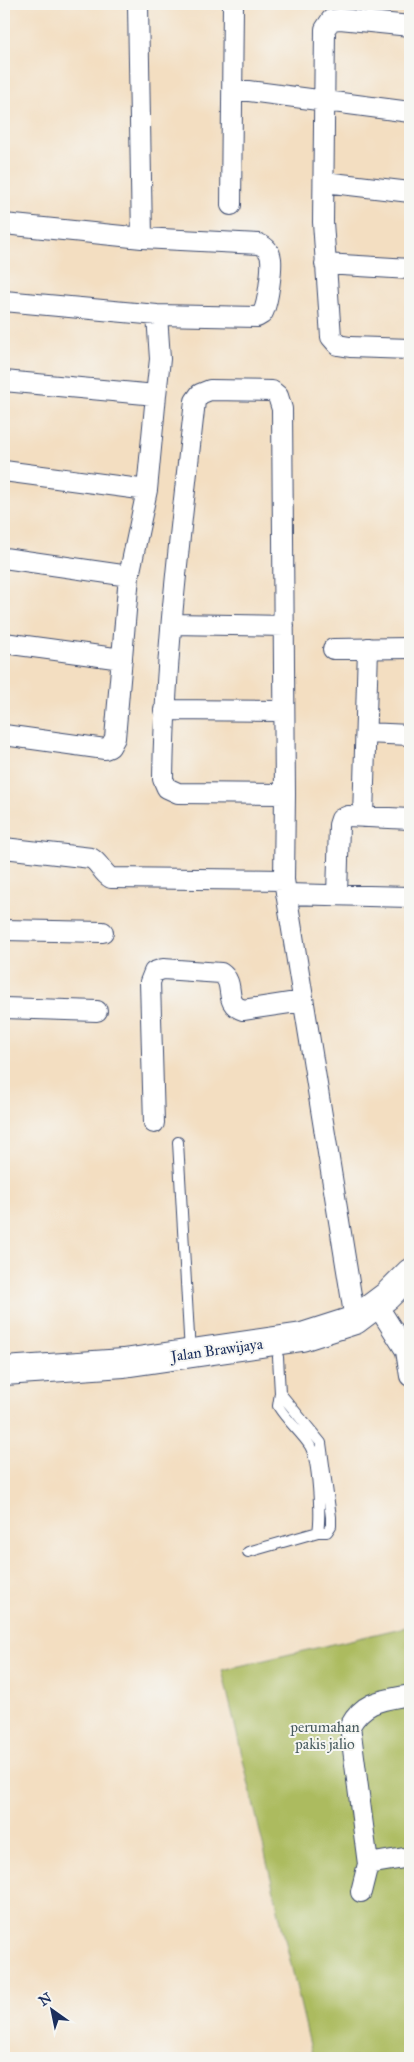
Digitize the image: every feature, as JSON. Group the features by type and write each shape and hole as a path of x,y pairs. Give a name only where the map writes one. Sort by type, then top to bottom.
{"highway":[{"name":"Jalan Brawijaya","path":"4,1371 124,1363 302,1337 355,1320 387,1296 410,1273"},
{"name":"Jalan Brawijaya","path":"4,1388 158,1377 316,1349 343,1340 384,1316 410,1295"}],"street":[{"path":"138,4 142,238"},
{"path":"231,204 233,4"},
{"path":"410,26 340,19 331,20 325,28 323,222 331,337 338,345 410,349"},
{"path":"233,89 410,112"},
{"path":"324,182 410,192"},
{"path":"4,224 142,238 259,244 268,250 271,259 266,306 262,314 257,316 157,315 4,301"},
{"path":"325,264 410,269"},
{"path":"4,735 99,749 110,747 115,738 129,576 147,490 160,359 157,315"},
{"path":"4,381 156,396"},
{"path":"285,794 171,791 167,788 164,780 164,710 195,402 200,394 210,390 272,391 278,396 282,409 284,626 285,794 285,887 355,1320"},
{"path":"4,471 147,490"},
{"path":"4,558 129,576"},
{"path":"172,624 284,626"},
{"path":"4,643 122,659"},
{"path":"363,817 368,648"},
{"path":"333,649 410,648"},
{"path":"164,710 284,711"},
{"path":"366,733 410,735"},
{"path":"337,895 339,822 348,816 410,819"},
{"path":"4,848 91,858 96,861 105,875 111,878 285,887 337,895 410,897"},
{"path":"4,930 103,932"},
{"path":"154,1123 150,982 154,972 163,969 221,973 229,982 231,1001 236,1007 243,1010 303,1001"},
{"path":"4,1008 97,1011"},
{"path":"384,1316 408,1351 410,1376"},
{"path":"361,1892 368,1864 350,1726 362,1708 376,1702 410,1695"},
{"path":"368,1864 410,1857"}],"lane":[{"path":"178,1142 191,1340 190,1354"},
{"path":"248,1552 318,1532 326,1532 331,1526 323,1495 321,1443 280,1393 278,1357"}],"green space":[{"name":"perumahan pakis jalio","path":"410,1626 410,2058 313,2058 222,1670"}]}
